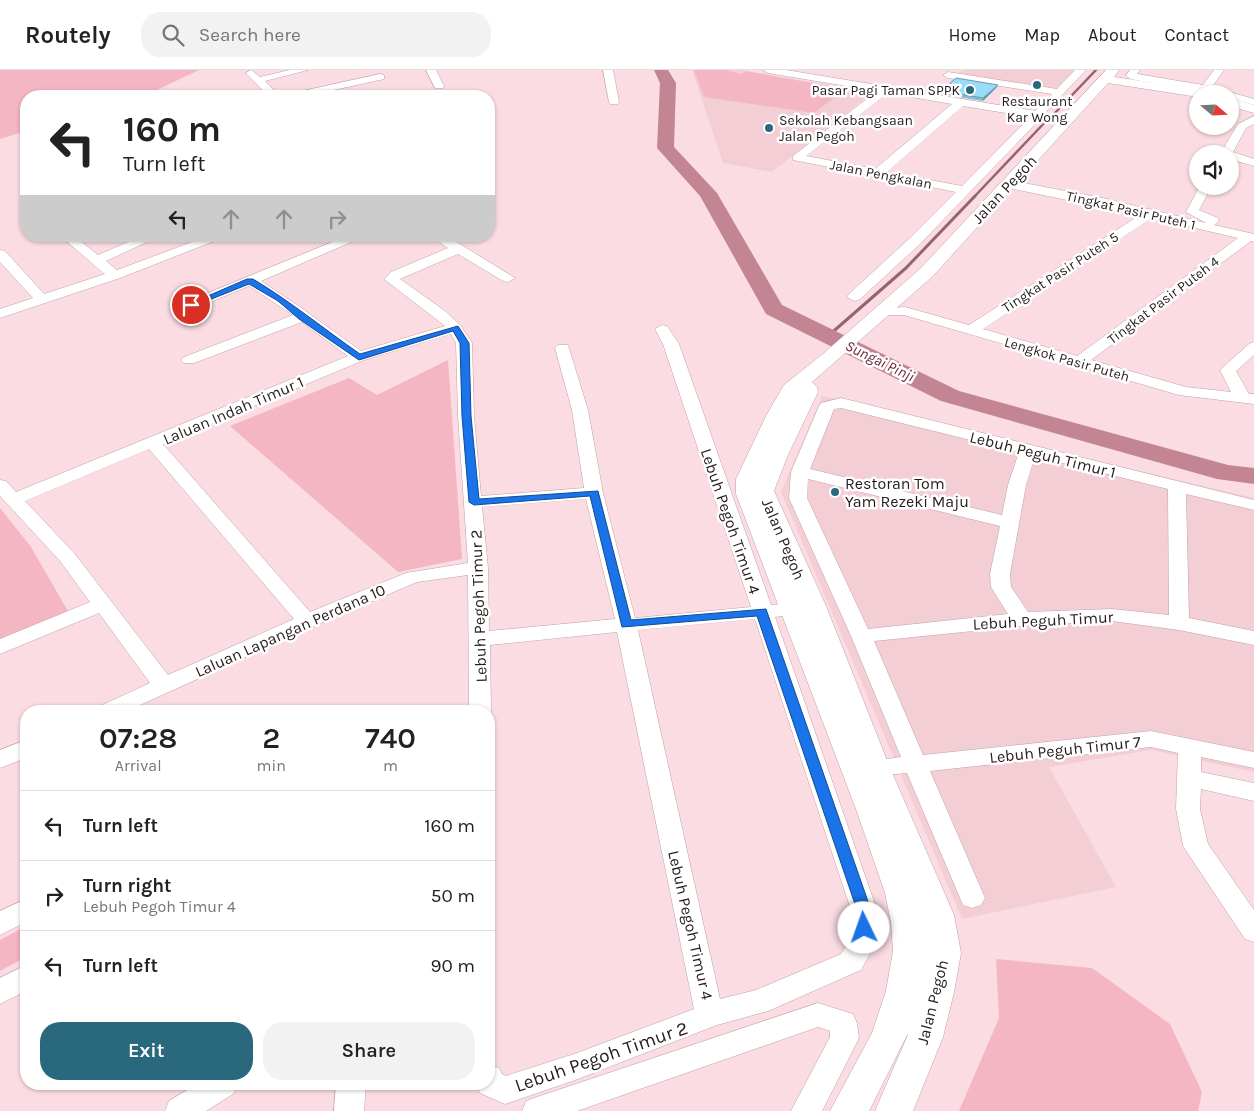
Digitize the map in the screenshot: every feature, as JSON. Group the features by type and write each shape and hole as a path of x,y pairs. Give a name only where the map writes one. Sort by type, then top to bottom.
{"street":[{"path":"248,70 268,90"},
{"path":"258,80 303,70"},
{"path":"431,70 439,86"},
{"path":"608,70 614,102"},
{"path":"768,70 1068,120"},
{"name":"Jalan Pegoh","path":"854,297 888,269 1081,70"},
{"path":"1135,70 1130,75 1189,88"},
{"path":"1208,85 1219,70"},
{"path":"849,84 862,74"},
{"path":"1108,76 1127,82 1189,89"},
{"name":"Jalan Pegoh","path":"894,1111 912,1073 925,1036 944,953 938,915 875,768 824,634 764,492 776,457 808,392 805,380 881,312 901,305 927,272 1108,76"},
{"path":"320,90 380,77"},
{"path":"923,96 945,78 1059,92"},
{"name":"Jalan Pengkalan","path":"885,90 797,158 964,190"},
{"path":"1239,97 1254,102"},
{"path":"878,173 961,102"},
{"path":"1239,105 1254,109"},
{"path":"1232,145 1242,126 1254,119"},
{"path":"1242,126 1254,130"},
{"path":"1239,158 1254,163"},
{"name":"Tingkat Pasir Puteh 1","path":"1008,184 1252,236"},
{"path":"1201,195 1192,212 1252,236"},
{"name":"Tingkat Pasir Puteh 5","path":"969,331 1151,213"},
{"name":"Tingkat Pasir Puteh 4","path":"1079,362 1252,236"},
{"path":"74,242 115,276"},
{"path":"96,260 140,242"},
{"path":"0,301 38,295 115,276 205,242"},
{"path":"191,305 344,242"},
{"path":"447,242 508,278"},
{"name":"Lebuh Pegoh Timur 2","path":"458,249 396,275 391,279 440,314 455,328 464,343 466,416 478,568 480,705"},
{"path":"1,256 38,295"},
{"path":"250,281 281,299 302,318 359,357"},
{"path":"0,314 38,295"},
{"name":"Lengkok Pasir Puteh","path":"901,305 969,331 1185,392 1249,398"},
{"path":"189,360 302,318"},
{"name":"Laluan Indah Timur 1","path":"14,499 359,357 455,328"},
{"name":"Lebuh Pegoh Timur 4","path":"563,348 580,410 594,493 626,624 706,1002 715,1013 758,1002 811,981 851,962 862,944 865,913 667,336"},
{"path":"1249,398 1235,386 1228,370 1254,346"},
{"path":"805,380 792,389 776,416 747,479 747,494 871,809 901,893 908,923 910,951 903,991 889,1037 849,1111"},
{"name":"Lebuh Peguh Timur 1","path":"800,472 827,406 833,403 1254,505"},
{"path":"153,443 307,621"},
{"path":"1022,619 1001,587 1000,574 1017,484 1028,451"},
{"path":"972,898 861,636 800,506 797,491 800,472 1010,523"},
{"path":"0,485 67,557 164,686"},
{"path":"1177,486 1180,623"},
{"path":"474,502 594,493"},
{"name":"Laluan Lapangan Perdana 10","path":"121,705 307,621 413,577 478,568"},
{"path":"793,609 801,597 798,581 800,576"},
{"path":"0,646 102,604"},
{"path":"479,639 793,609 808,618 824,634"},
{"name":"Lebuh Peguh Timur","path":"861,636 1022,619 1112,615 1180,623 1254,638"},
{"name":"Lebuh Peguh Timur 7","path":"875,768 1151,739 1254,760"},
{"path":"844,741 875,768 870,790 871,809"},
{"path":"1190,746 1188,809 1196,846 1253,929"},
{"path":"0,760 20,751"},
{"path":"1190,778 1254,792"},
{"path":"0,924 20,913"},
{"path":"0,992 20,980"},
{"name":"Lebuh Pegoh Timur 2","path":"495,1085 505,1090 578,1066 697,1022 715,1013"},
{"path":"537,1111 818,1015 843,1023 845,1038 806,1111"},
{"path":"180,1111 213,1090"},
{"path":"349,1111 351,1090"}],"shaded area":[{"path":"0,70 199,70 157,90 20,90 20,133 0,139"},
{"name":"Sekolah Kebangsaan Jalan Pegoh","path":"692,70 739,70 873,92 772,172 723,163"},
{"path":"694,70 725,70 741,74 746,71 829,86 832,88 825,93 834,98 814,113 704,97"},
{"path":"963,70 1075,70 1055,90 956,75"},
{"path":"448,360 462,559 398,572 230,426 349,378 377,395"},
{"path":"822,396 1254,498 1254,772 1151,750 1049,767 1116,887 962,919 781,492"},
{"path":"0,508 31,547 69,613 0,641"},
{"path":"20,929 20,960 0,971 0,940"},
{"path":"996,959 1092,968 1170,1024 1202,1092 1198,1111 959,1111 999,1018"}],"building":[{"name":"Pasar Pagi Taman SPPK","path":"956,78 998,85 983,98 941,91"}],"waterway":[{"name":"Sungai Pinji","path":"661,70 668,83 665,148 708,193 774,309 950,396 1226,473 1254,476"},
{"path":"1053,115 1096,70"},
{"path":"974,197 1048,119"},
{"path":"828,336 906,268 975,196"}],"place":[{"name":"Restaurant Kar Wong","path":"1037,85"},
{"name":"Pasar Pagi Taman SPPK","path":"970,90"},
{"name":"Sekolah Kebangsaan Jalan Pegoh","path":"769,128"},
{"name":"Restoran Tom Yam Rezeki Maju","path":"835,492"}],"route":[{"path":"191,305 250,281 281,299 302,318 359,357 423,336 455,328 464,343 466,416 474,502 594,493 626,624 762,612 865,913 864,928"}]}
